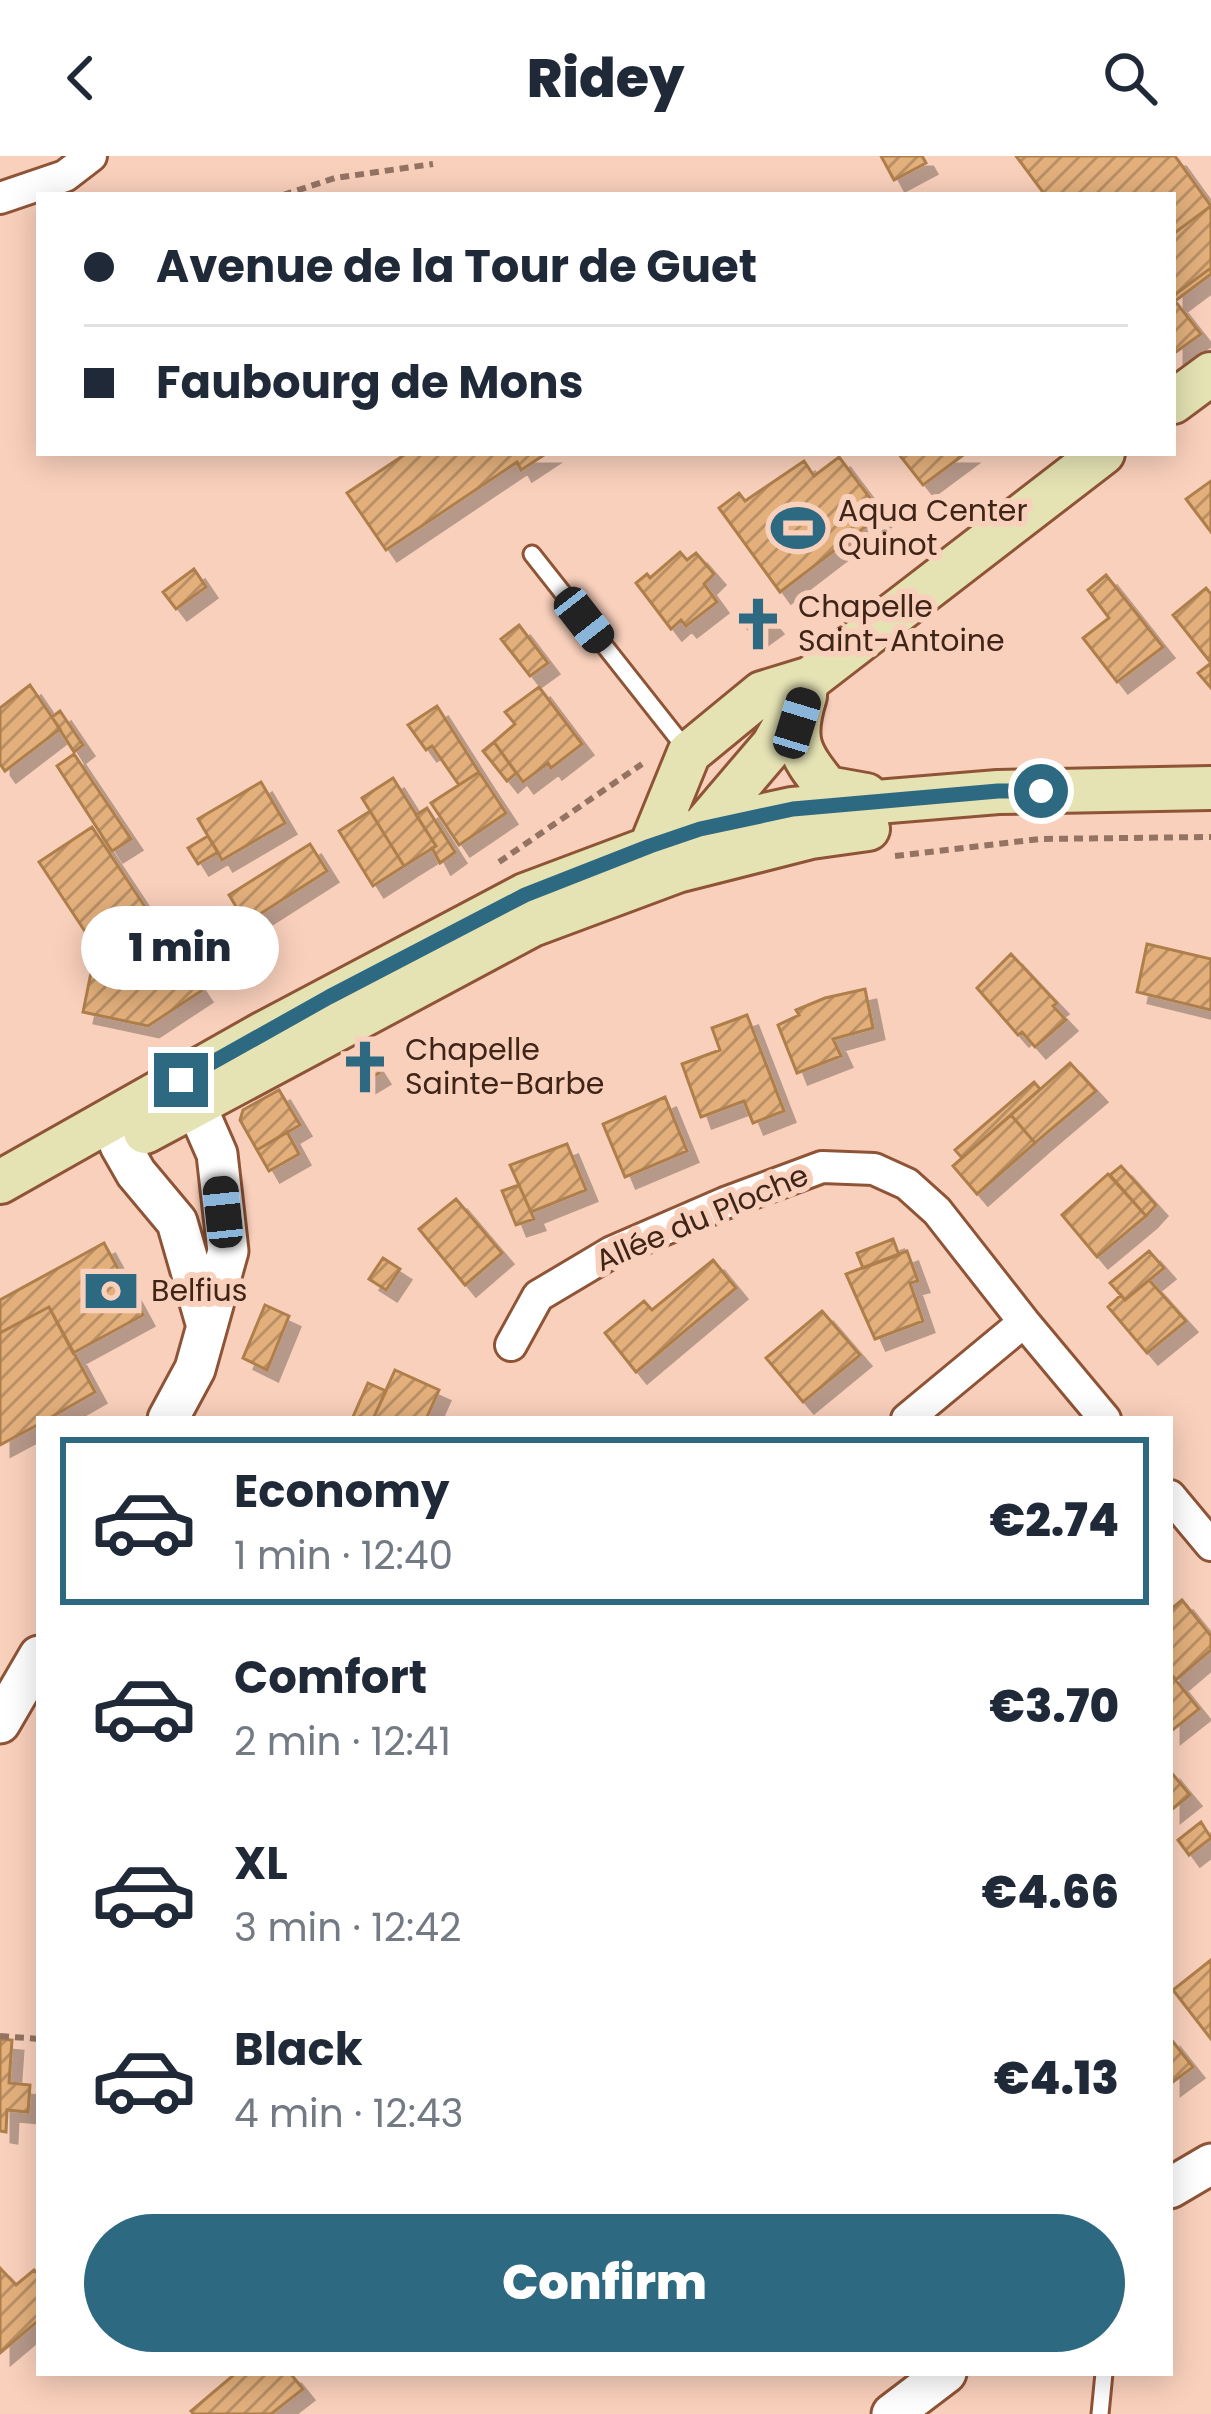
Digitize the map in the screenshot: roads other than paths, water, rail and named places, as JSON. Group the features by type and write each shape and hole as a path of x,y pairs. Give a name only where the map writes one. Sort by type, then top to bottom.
{"main road":[{"path":"1176,400 1211,374"},
{"path":"664,859 689,753 762,693 811,678 1081,464"},
{"path":"811,678 797,723 802,758 827,788 894,800"},
{"path":"3,1190 120,1145 188,1093 664,859 700,829 773,745 811,678"},
{"path":"700,829 793,809 998,791 1211,788"},
{"path":"664,859 947,818 1211,808"},
{"path":"3,1190 141,1102 188,1093"}],"street":[{"path":"0,198 64,176 91,156"},
{"path":"170,1416 195,1370 227,1252 217,1154 188,1093"},
{"path":"141,1102 120,1145 136,1173 177,1222 206,1323"},
{"name":"Allée du Ploche","path":"512,1346 538,1296 612,1252 822,1167 874,1168 907,1184 938,1211 1102,1416"},
{"path":"911,1416 1024,1322"},
{"path":"1173,1500 1211,1545"},
{"path":"0,1723 36,1662"},
{"path":"1173,2186 1211,2164"},
{"path":"892,2414 942,2376"}],"lane":[{"path":"532,554 689,753"},
{"path":"1100,2414 1104,2376"}],"place":[{"name":"Aqua Center Quinot","path":"798,528"},
{"name":"Chapelle Saint-Antoine","path":"758,624"},
{"name":"Chapelle Sainte-Barbe","path":"365,1067"},
{"name":"Belfius","path":"111,1291"}]}
